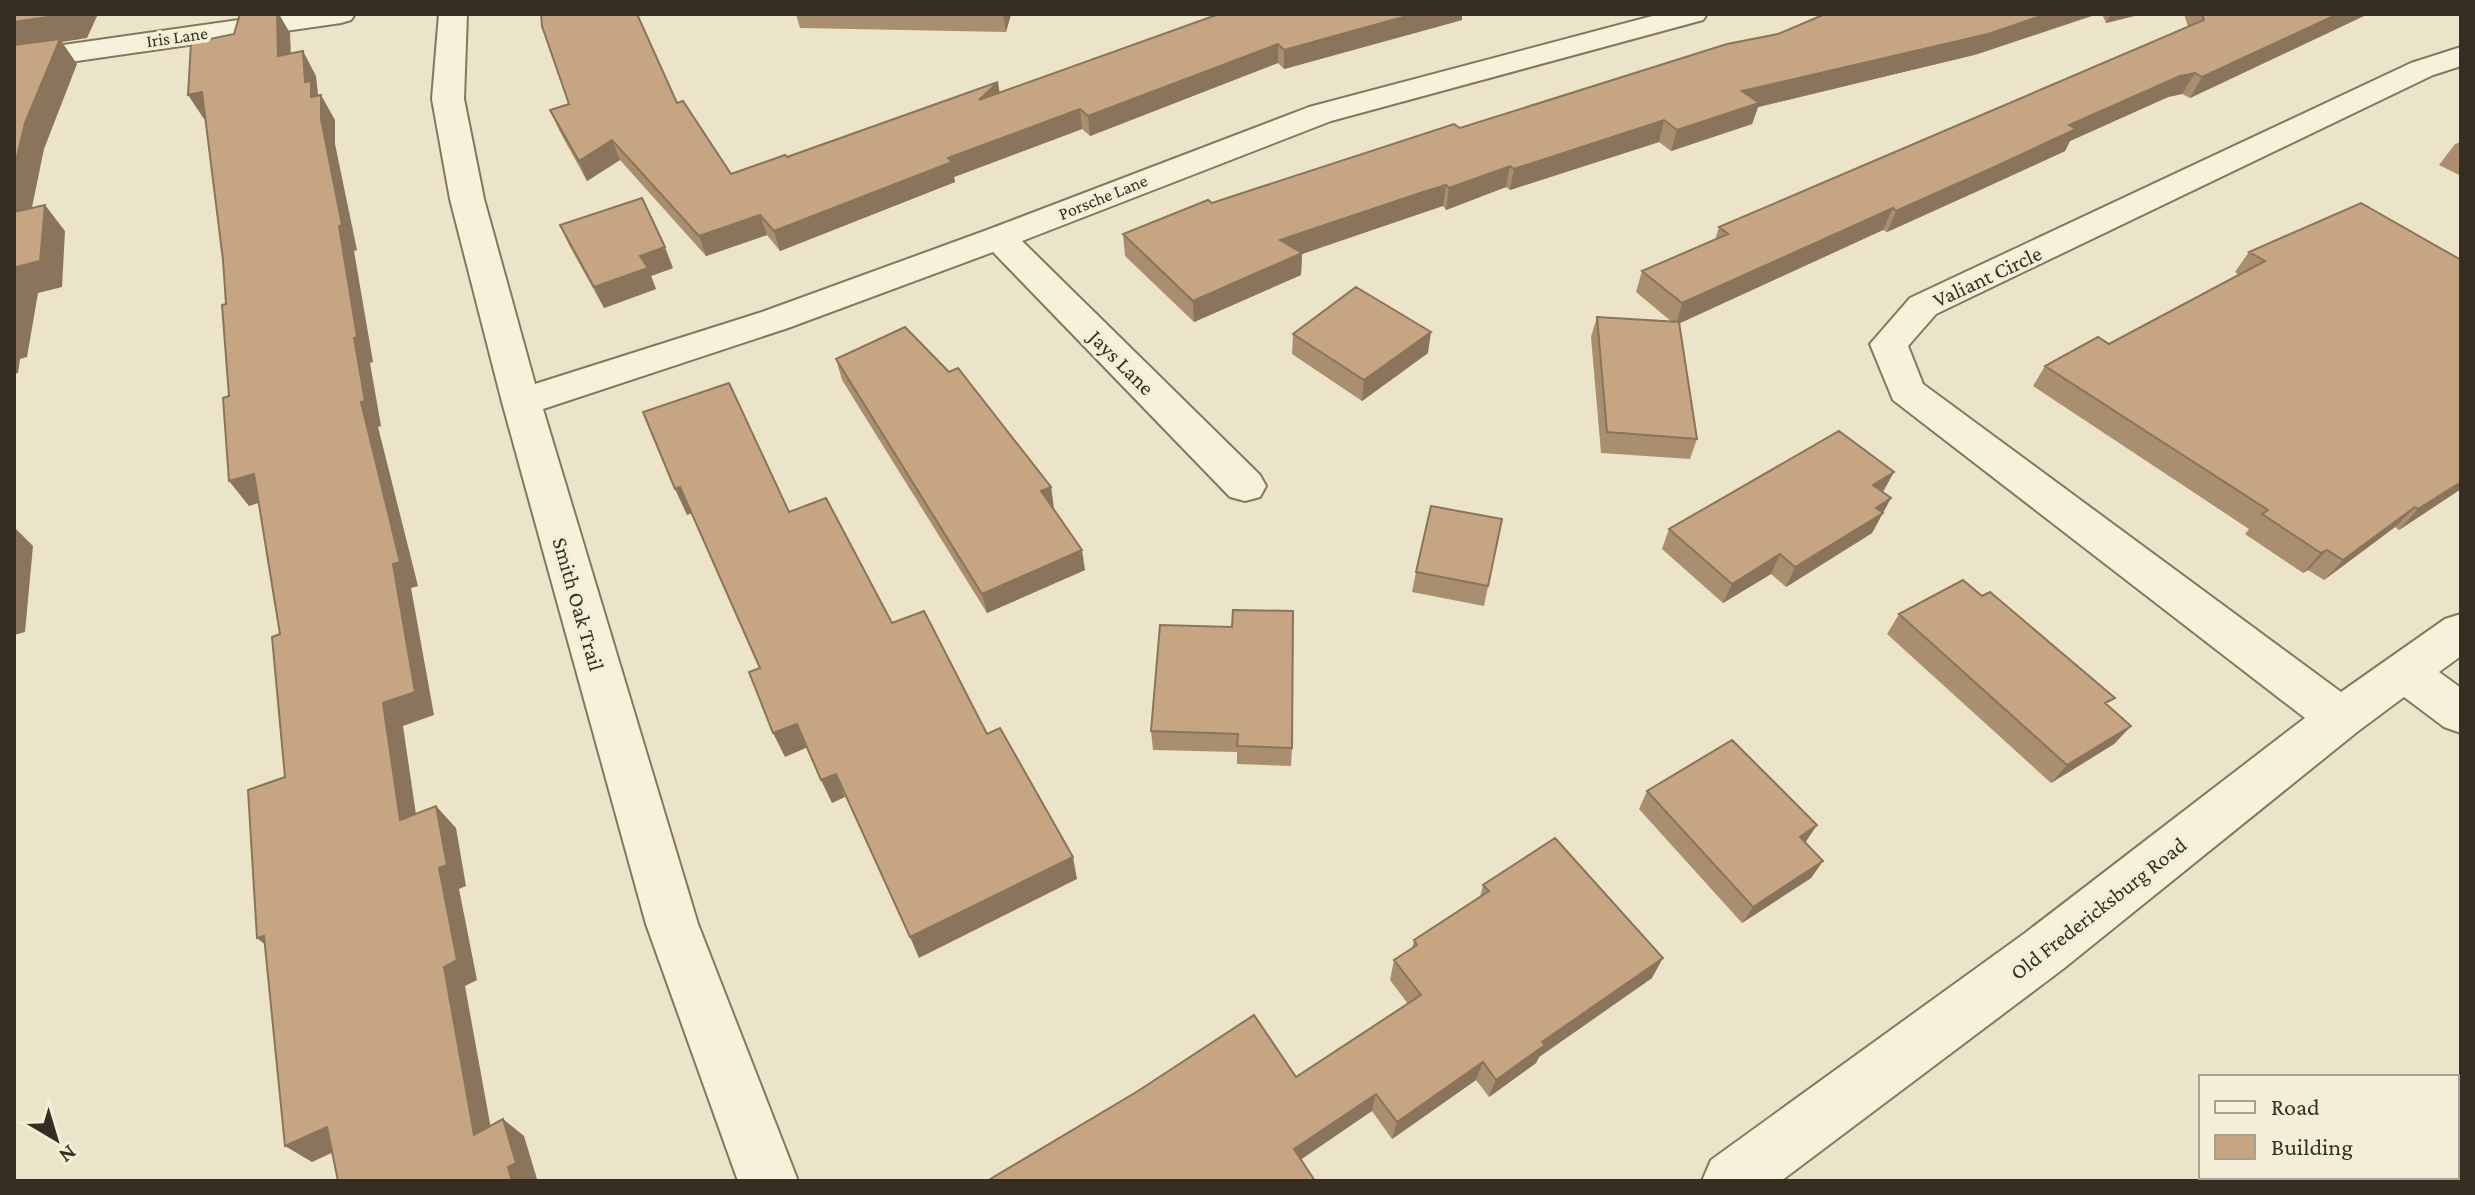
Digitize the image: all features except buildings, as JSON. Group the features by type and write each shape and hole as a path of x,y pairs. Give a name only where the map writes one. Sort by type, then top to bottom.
{"street":[{"name":"Iris Lane","path":"14,61 341,14"},
{"name":"Smith Oak Trail","path":"453,14 448,99 467,199 521,402 672,924 768,1181"},
{"name":"Porsche Lane","path":"521,402 775,320 999,238 1320,114 1634,21 1693,14"},
{"name":"Valiant Circle","path":"2340,718 1907,391 1889,344 1923,306 2422,69 2461,56"},
{"name":"Jays Lane","path":"999,238 1245,486"},
{"name":"Old Fredericksburg Road","path":"1732,1181 2044,951 2340,718 2461,632"},
{"path":"2404,672 2461,713"}]}
